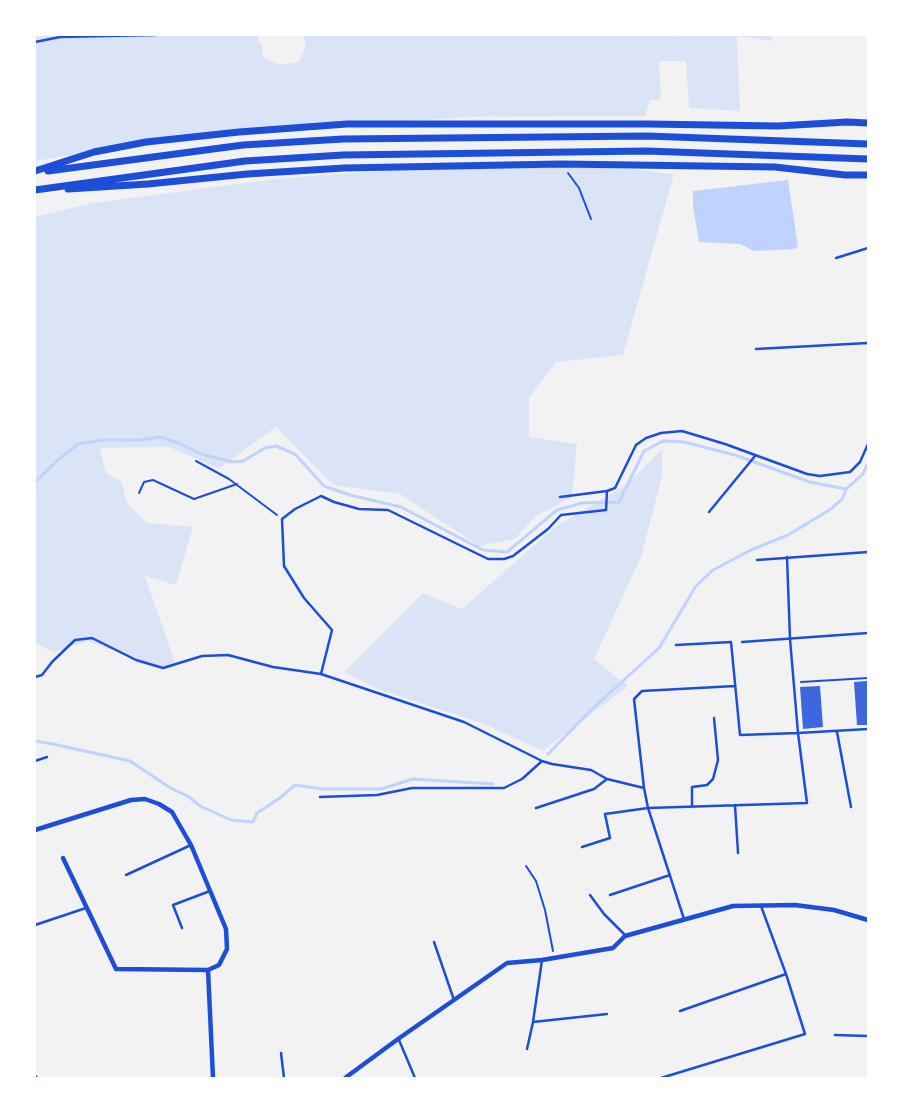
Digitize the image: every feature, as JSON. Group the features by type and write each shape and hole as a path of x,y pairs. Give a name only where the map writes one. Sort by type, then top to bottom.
{"main road":[{"path":"35,172 94,152 146,142 239,132 347,124 794,125 846,122 868,123"},
{"path":"35,172 243,145 343,139 647,136 868,144"},
{"path":"35,190 245,161 343,155 647,151 868,159"},
{"path":"35,190 148,184 247,174 344,168 561,164 793,168 845,175 868,175"}],"street":[{"path":"35,830 145,799 159,804 172,812 191,845 226,929 227,949 219,965 208,970 116,969 62,858"},
{"path":"345,1078 398,1038 507,963 542,960 613,948 626,936 733,906 795,905 834,910 868,920"},
{"path":"208,970 213,1078"}],"lane":[{"path":"35,42 60,37 156,35"},
{"path":"836,258 868,248"},
{"path":"756,349 868,343"},
{"path":"560,497 607,492 615,488 636,445 646,438 661,433 682,432 725,444 807,474 820,476 850,472 860,462 868,444"},
{"path":"709,512 755,456"},
{"path":"321,674 332,630 304,598 284,566 282,519 295,509 321,496 359,509 388,510 488,559 504,559 513,556 548,529 562,515 606,510 607,492"},
{"path":"757,560 868,552"},
{"path":"582,847 610,838 605,814 648,808 807,803 798,733 790,639 788,557"},
{"path":"742,642 868,633"},
{"path":"35,677 42,675 74,640 92,638 136,660 163,668 202,656 228,655 273,667 321,674 464,722 542,761 591,770 606,778 644,788"},
{"path":"676,645 731,642 740,735 837,732 868,729"},
{"path":"684,919 648,808 634,698 642,691 735,686"},
{"path":"692,807 692,787 707,785 713,779 718,760 714,718"},
{"path":"837,732 851,807"},
{"path":"35,761 47,757"},
{"path":"320,797 377,795 412,788 504,788 522,779 542,761"},
{"path":"536,808 594,789 606,778"},
{"path":"735,806 738,852"},
{"path":"126,875 191,845"},
{"path":"610,895 670,875"},
{"path":"182,928 173,905 210,891"},
{"path":"590,895 604,914 626,936"},
{"path":"661,1078 805,1034 761,905"},
{"path":"35,925 86,908"},
{"path":"434,942 454,1000"},
{"path":"527,1049 542,960"},
{"path":"680,1011 786,974"},
{"path":"533,1022 607,1014"},
{"path":"835,1035 868,1036"},
{"path":"398,1038 415,1078"},
{"path":"281,1053 284,1078"}],"path":[{"path":"561,164 579,188 591,220"},
{"path":"196,461 237,484 282,519"},
{"path":"139,493 144,482 153,480 194,499 237,484"},
{"path":"794,683 868,678"},
{"path":"526,866 536,881 545,910 554,958"}],"shaded area":[{"path":"35,35 261,35 257,41 262,44 263,57 280,65 299,62 306,45 303,35 675,35 676,37 687,35 772,35 771,41 737,36 740,111 689,108 686,61 659,61 661,99 650,100 645,116 470,117 357,124 225,135 35,161"},
{"path":"588,165 674,174 623,355 556,362 529,398 529,437 577,444 572,497 536,516 515,539 479,546 400,494 333,485 276,427 219,469 169,447 100,448 106,473 122,482 127,503 147,523 193,527 176,585 145,576 176,666 165,670 88,641 53,652 35,643 35,217 93,203 282,178 427,168"},
{"path":"662,449 662,476 641,557 594,659 628,686 543,751 484,724 380,690 344,672 423,593 462,609 555,527 626,485"}],"water":[{"path":"788,180 798,247 793,249 754,251 740,244 699,242 693,206 693,191"}],"building":[{"path":"868,681 868,725 857,725 854,682"},
{"path":"820,686 823,727 803,729 800,687"}],"waterway":[{"path":"35,482 78,444 103,440 139,440 160,437 179,443 201,454 232,462 243,461 265,448 276,446 295,454 324,486 350,495 401,507 483,550 507,552 557,510 582,503 619,502 644,451 663,441 684,442 735,455 810,482 846,489 863,474 868,463"},
{"path":"548,754 591,710 659,648 696,586 713,570 751,550 788,535 831,509 842,499 846,490"},
{"path":"35,741 130,761 169,787 189,797 200,806 231,820 253,822 257,813 280,798 295,785 322,789 381,789 413,779 493,784"}]}
